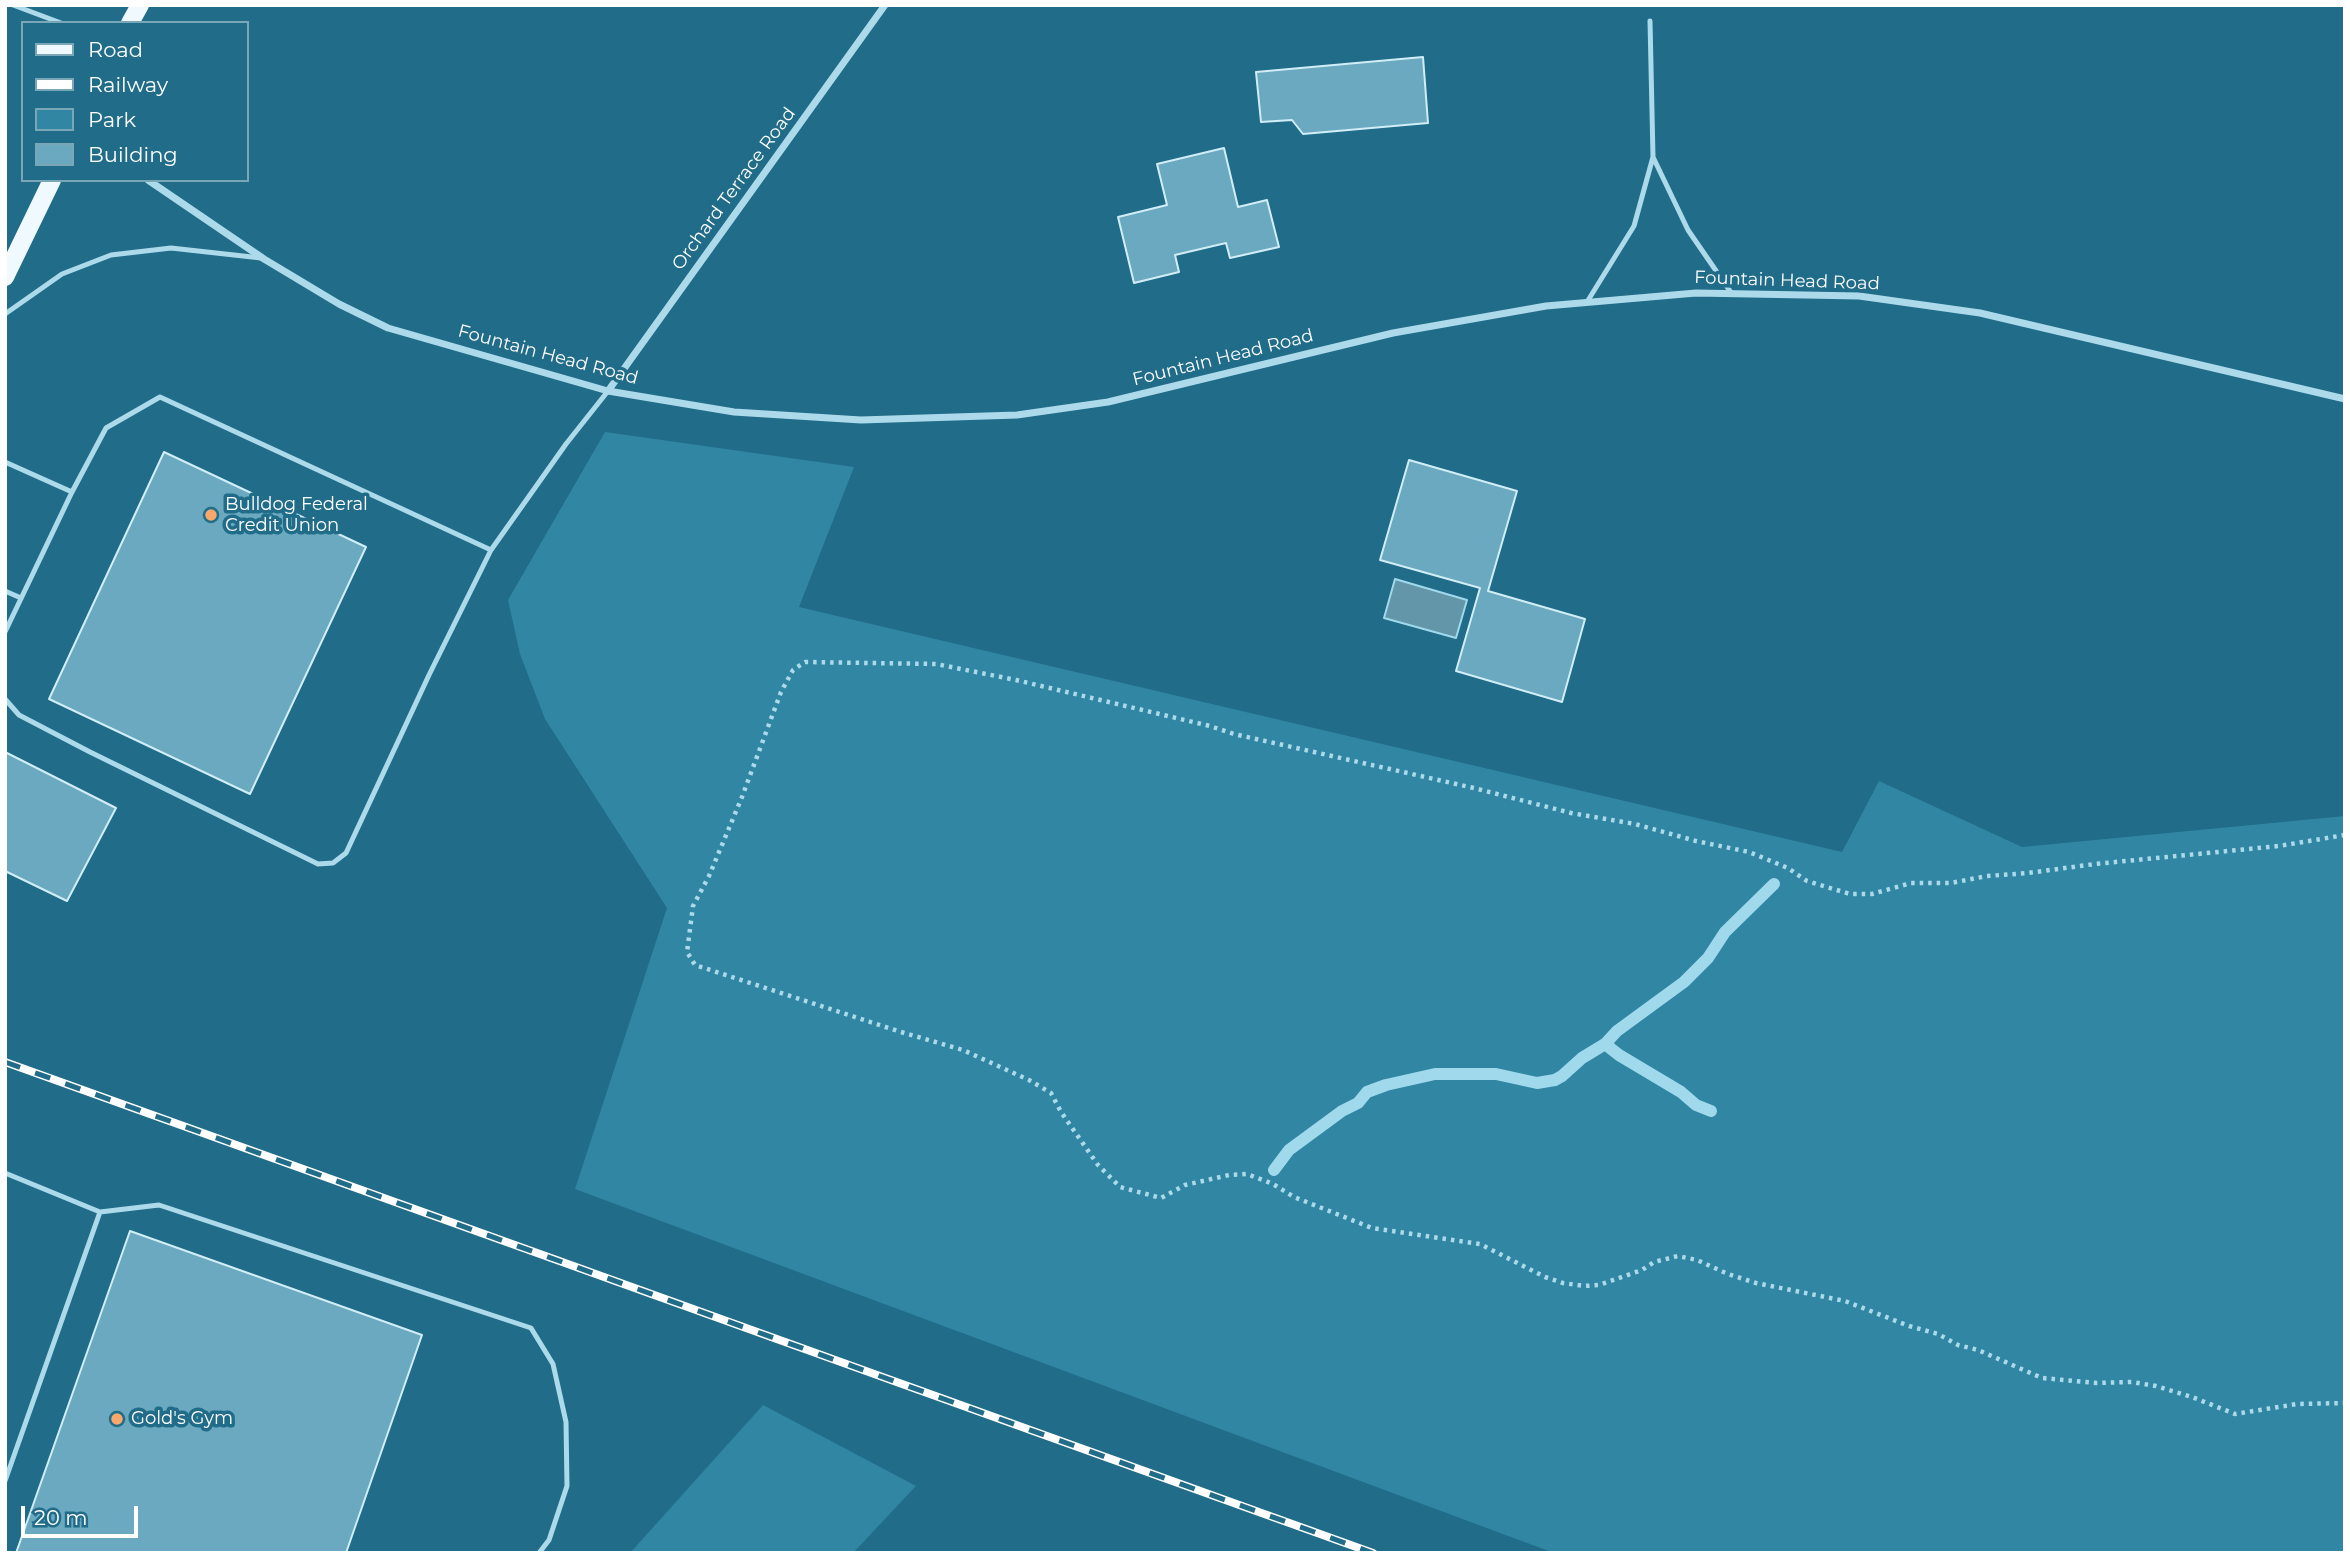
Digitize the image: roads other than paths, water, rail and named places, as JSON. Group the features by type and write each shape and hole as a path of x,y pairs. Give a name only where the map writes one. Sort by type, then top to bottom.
{"main road":[{"path":"131,21 140,5"},
{"path":"5,277 51,182"}],"street":[{"name":"Orchard Terrace Road","path":"608,391 885,5"},
{"name":"Fountain Head Road","path":"151,182 264,258 339,304 388,328 608,391 734,412 848,419 1017,415 1108,402 1393,333 1546,306 1696,293 1859,296 1980,313 2345,399"}],"lane":[{"path":"13,5 56,21"},
{"path":"1587,302 1634,226 1653,157 1650,21"},
{"path":"1653,157 1688,230 1732,294"},
{"path":"5,314 62,274 111,255 171,248 264,258"},
{"path":"5,699 19,715 90,752 318,864 333,863 346,853 491,550 566,444 608,391"},
{"path":"5,632 106,428 160,397 491,550"},
{"path":"5,462 72,492"},
{"path":"5,590 20,598"},
{"path":"5,1172 100,1212 159,1205 531,1328 553,1364 566,1422 567,1486 549,1540 538,1553"},
{"path":"5,1480 100,1212"}],"waterway":[{"path":"1274,1170 1289,1150 1342,1111 1358,1103 1367,1092 1386,1085 1435,1074 1496,1074 1537,1083 1562,1076 1684,982 1708,958 1725,932 1774,884"},
{"path":"1605,1044 1681,1092 1696,1105 1711,1111"}],"railway":[{"path":"5,1062 1373,1553"}],"place":[{"name":"Bulldog Federal Credit Union","path":"211,515"},
{"name":"Gold's Gym","path":"117,1419"}]}
